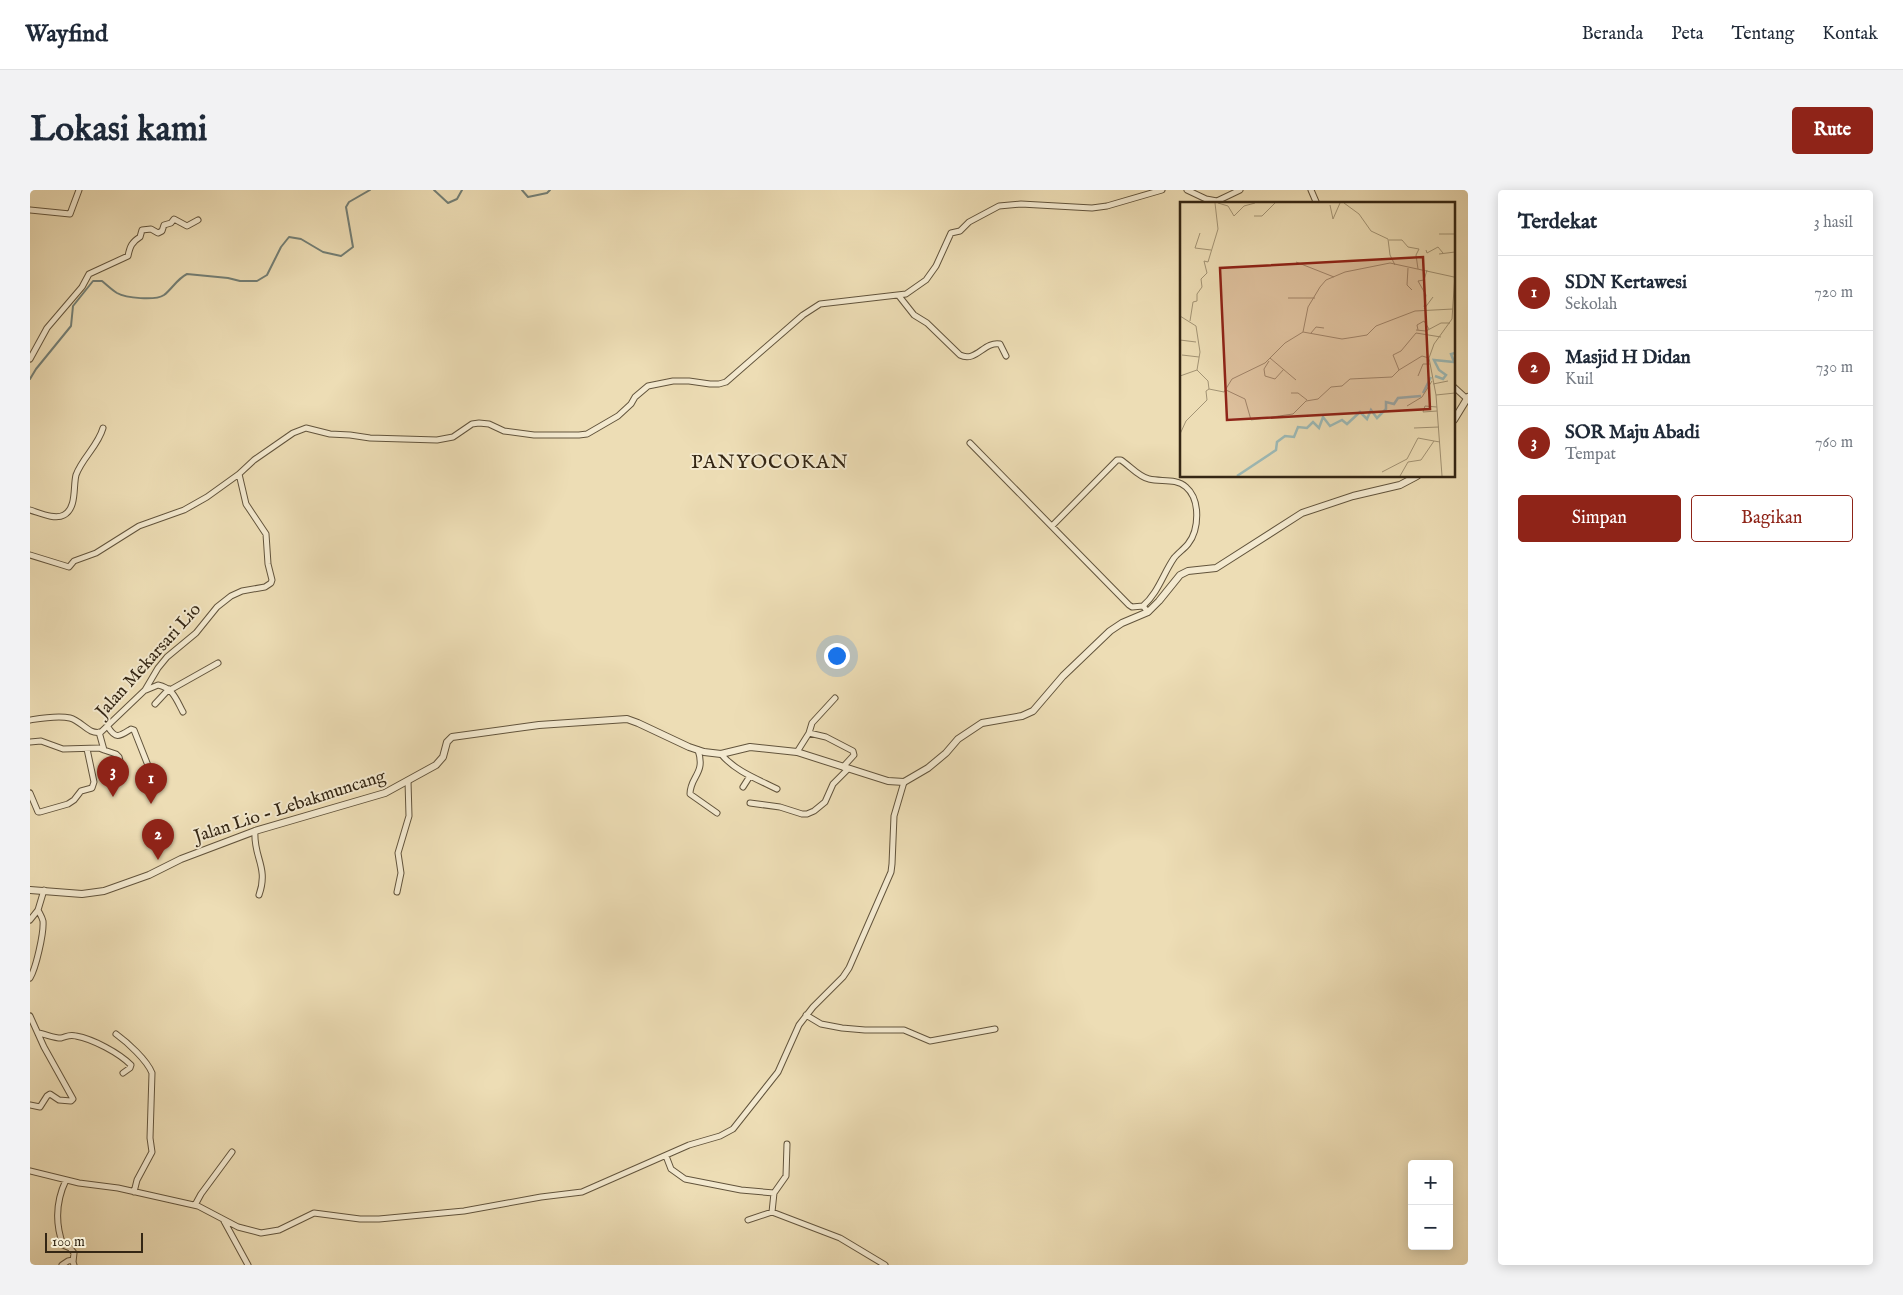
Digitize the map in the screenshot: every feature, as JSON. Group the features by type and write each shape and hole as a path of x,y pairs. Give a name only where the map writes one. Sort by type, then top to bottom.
{"street":[{"path":"30,210 70,214 79,190"},
{"path":"30,555 69,567 74,561 96,553 139,526 184,510 207,497 239,474 254,460 293,433 306,428 330,434 370,438 437,440 453,437 472,424 479,423 489,424 504,431 534,435 587,434 618,416 634,397 648,386 673,381 710,384 726,382 796,320 820,304 906,294 926,280 936,266 951,233 960,231 969,222 999,206 1021,204 1092,208 1107,206 1162,190"},
{"path":"1187,190 1206,199 1217,201 1240,190"},
{"path":"1310,190 1316,202"},
{"path":"30,359 47,328 82,287 89,274 127,256 129,247 133,241 140,237 142,230 151,229 158,234 164,225 172,222 174,219 187,226 198,220"},
{"path":"899,296 910,311 927,323 965,358 971,358 989,345 997,343 1000,344 1006,356"},
{"path":"1456,389 1467,398 1456,417"},
{"path":"30,510 52,516 67,513 73,500 78,471 90,451 94,448 103,428"},
{"path":"970,444 1128,605 1146,609"},
{"path":"1052,526 1116,460 1121,460 1148,479 1177,482 1187,487 1197,511 1192,535 1189,543 1175,557 1146,609"},
{"name":"Jalan Mekarsari Lio","path":"30,720 67,718 80,723 90,731 99,732 108,727 145,690 167,657 196,633 217,607 231,596 242,591 271,583 266,534 246,504 239,474"},
{"path":"30,1171 196,1206 247,1231 262,1233 279,1230 314,1213 371,1220 471,1210 541,1197 582,1192 689,1146 720,1136 733,1129 778,1072 799,1025 806,1015 843,977 853,961 890,872 894,816 904,782 928,768 946,753 958,739 976,726 990,721 1022,716 1033,711 1063,676 1110,631 1122,622 1160,601 1180,574 1193,570 1216,568 1302,513 1353,496 1400,485 1414,478"},
{"path":"155,704 170,690 218,663"},
{"path":"145,690 158,685 170,690 183,712"},
{"path":"797,752 812,723 835,698"},
{"name":"Jalan Lio - Lebakmuncang","path":"30,890 82,894 104,891 255,831 385,793 429,770 444,755 447,740 452,737 540,725 627,719 638,722 698,750 721,754 750,748 797,752 888,781 904,782"},
{"path":"108,727 117,736 121,736 131,729 134,730 149,768"},
{"path":"99,732 104,750"},
{"path":"750,803 780,806 802,814 808,814 825,802 833,784 854,755 852,750 826,737 808,733"},
{"path":"30,742 42,742 59,749 87,750 99,748 118,755 124,776"},
{"path":"30,793 38,812 40,812 68,804 74,800 80,791 92,788 94,782 87,750"},
{"path":"698,750 701,758 701,768 690,790 690,794 717,813"},
{"path":"721,754 732,765 778,789"},
{"path":"743,788 750,776"},
{"path":"397,892 400,873 398,853 409,816 408,781"},
{"path":"255,831 255,849 263,873 259,895"},
{"path":"30,920 38,910 44,890"},
{"path":"30,978 35,966 43,926 42,917 38,910"},
{"path":"806,1015 821,1024 865,1030 904,1030 930,1041 996,1029"},
{"path":"30,1016 73,1100 62,1101 50,1094 40,1107 30,1105"},
{"path":"38,1033 60,1038 66,1035 85,1038 120,1055 131,1065"},
{"path":"116,1034 125,1040 148,1065 152,1073 150,1138 153,1149 137,1180 134,1192"},
{"path":"123,1073 141,1058"},
{"path":"772,1212 774,1193 786,1176 787,1144"},
{"path":"196,1206 201,1194 232,1152"},
{"path":"666,1156 672,1169 685,1179 741,1190 774,1193"},
{"path":"62,1265 74,1263 74,1253 63,1244 57,1224 62,1187 66,1180"},
{"path":"748,1220 772,1212 840,1238 886,1265"},
{"path":"224,1221 248,1265"}],"waterway":[{"path":"30,379 71,326 73,306 93,281 102,281 121,295 148,298 164,295 187,274 240,281 257,281 267,275 281,247 289,237 301,239 323,252 341,256 353,247 346,207 349,202 370,190"},
{"path":"434,190 448,203 457,199 462,190"},
{"path":"522,190 528,197 547,193 550,190"}],"place":[{"name":"SOR Maju Abadi","path":"113,797"},
{"name":"SDN Kertawesi","path":"151,804"},
{"name":"Masjid H Didan","path":"158,860"}],"district":[{"name":"PANYOCOKAN","path":"770,462"}]}
